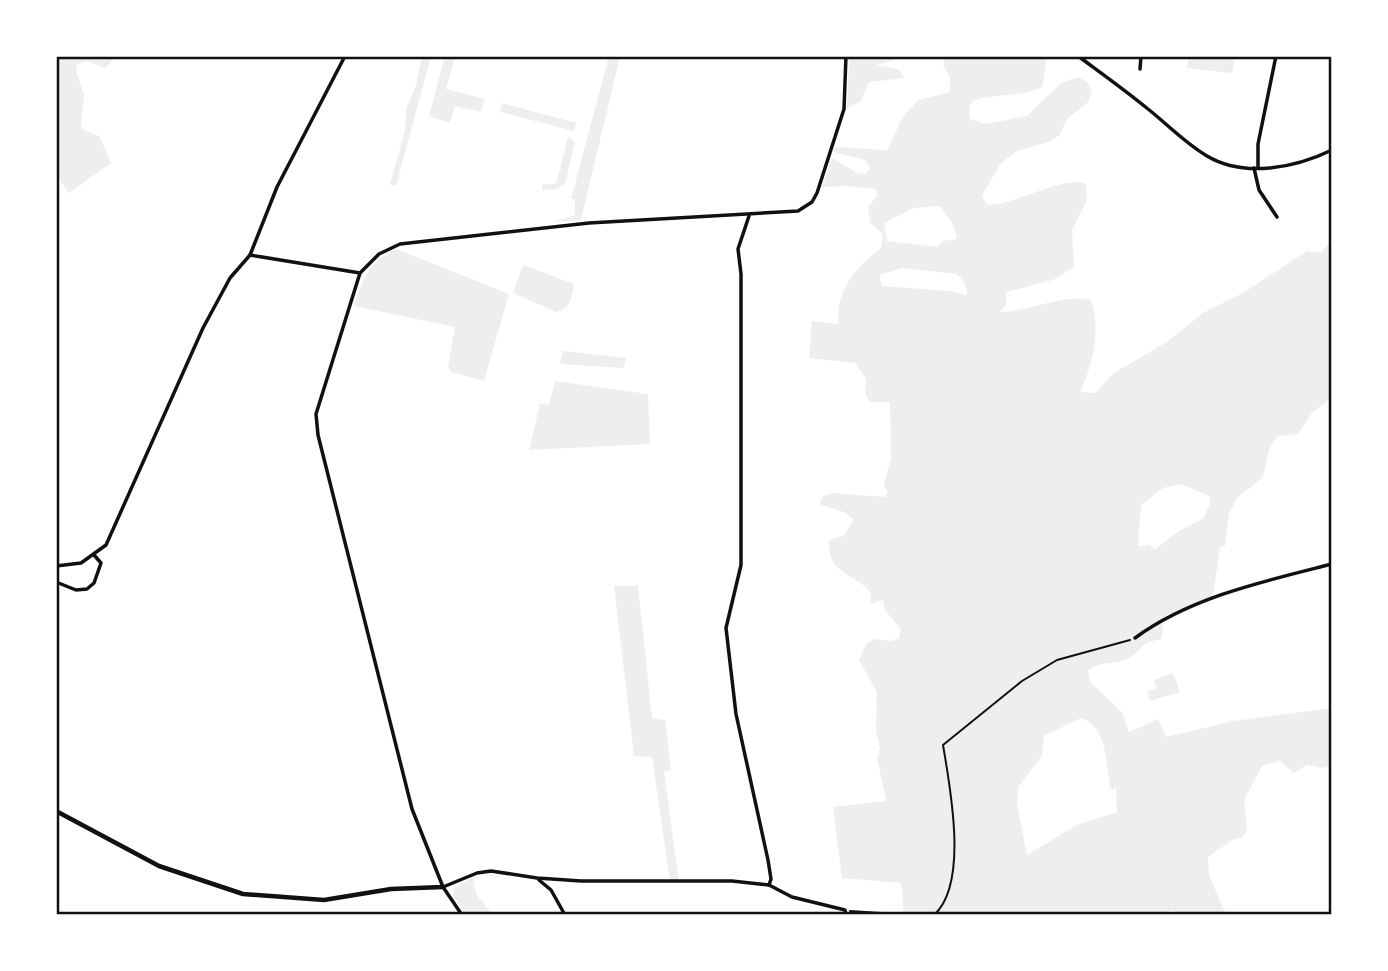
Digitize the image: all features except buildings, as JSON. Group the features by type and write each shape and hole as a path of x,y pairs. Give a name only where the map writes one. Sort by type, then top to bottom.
{"street":[{"path":"56,566 80,563 106,545 203,328 230,278 250,256 277,187 345,56"},
{"path":"462,915 443,887 411,809 318,435 316,414 360,273 379,254 400,244 589,223 749,216 799,211 812,202 817,194 844,109 846,56"},
{"path":"1078,56 1207,156 1222,164 1256,168 1299,163 1332,150"},
{"path":"1140,69 1141,56"},
{"path":"1276,56 1258,144 1256,168 1259,190 1277,217"},
{"path":"749,216 738,249 741,274 741,565 726,628 736,714 770,873 769,885"},
{"path":"250,256 360,273"},
{"path":"56,582 76,590 87,589 100,570 101,563 94,555"},
{"path":"1135,638 1154,624 1212,599 1332,564"},
{"path":"56,811 159,866 243,894 324,900 391,890 443,887 477,873 491,871 537,878 672,883 732,881 769,885 792,897 846,913"},
{"path":"537,878 551,890 565,915"}],"path":[{"path":"934,915 948,896 954,839 943,745 1022,681 1057,660 1089,654 1135,638"},
{"path":"846,913 912,915"}],"shaded area":[{"path":"56,56 116,56 105,68 87,61 77,64 76,71 84,95 81,128 100,137 111,163 69,193 56,175"},
{"path":"422,56 431,56 396,186 390,184 405,131 406,109 416,86"},
{"path":"445,56 455,56 446,89 485,99 481,112 455,106 450,123 429,116"},
{"path":"609,56 620,56 581,220 552,222 575,215 575,199 571,199"},
{"path":"849,56 908,56 876,65 898,69 905,78 869,82 861,101 847,108"},
{"path":"945,56 1047,56 1042,87 972,101 969,108 970,119 986,124 1027,116 1061,83 1078,77 1087,82 1092,91 1088,102 1067,119 1060,135 1049,142 1017,151 1001,163 982,195 987,205 998,204 1064,184 1086,184 1087,200 1072,230 1074,267 1053,280 1006,292 1006,305 999,312 1070,299 1091,300 1095,323 1094,347 1080,392 1095,393 1114,373 1167,342 1203,313 1243,293 1307,251 1320,253 1332,240 1332,397 1312,413 1298,434 1277,436 1270,446 1263,477 1237,498 1229,513 1225,546 1220,547 1213,596 1148,627 1164,623 1161,640 1148,643 1127,659 1099,665 1088,671 1090,682 1122,712 1129,732 1158,719 1166,737 1233,721 1332,708 1332,766 1322,768 1307,765 1294,773 1280,761 1262,766 1244,800 1247,831 1242,838 1234,839 1208,857 1209,875 1226,915 1189,915 1172,910 1162,915 904,915 901,883 842,878 833,807 886,801 877,758 880,748 876,731 877,692 859,660 866,644 874,639 891,641 899,638 901,629 885,610 883,600 870,604 871,593 837,567 832,560 829,540 843,536 854,520 844,512 821,505 820,501 823,496 832,493 885,497 888,492 884,485 891,458 890,402 871,402 866,397 866,379 855,363 809,358 812,321 839,324 840,301 844,290 863,263 881,248 883,234 870,223 868,207 877,196 876,189 822,187 832,158 857,173 865,174 870,168 865,160 833,152 835,147 887,150 902,119 918,100 950,92 950,77 943,65","holes":["940,206 953,224 957,239 943,241 938,247 887,241 884,223 914,208","902,268 957,274 965,283 967,295 882,286 879,275","1181,484 1209,496 1210,503 1204,518 1179,531 1155,549 1149,545 1138,546 1141,505 1163,488","1081,718 1090,722 1101,738 1110,788 1113,790 1116,787 1117,812 1077,825 1027,855 1017,804 1018,787 1042,756 1044,736"]},
{"path":"1189,56 1235,56 1232,73 1187,68"},
{"path":"502,103 576,123 574,131 500,112"},
{"path":"568,137 575,142 565,184 557,189 542,190 543,184 556,184"},
{"path":"396,249 509,294 484,381 452,372 448,368 455,327 354,306 360,288 373,265"},
{"path":"523,265 574,284 571,298 564,309 556,312 513,293"},
{"path":"563,351 626,358 624,368 560,364"},
{"path":"555,381 648,394 650,444 529,450 540,404 549,405"},
{"path":"614,586 638,586 652,718 665,720 671,770 664,772 679,881 670,881 652,757 634,756"},
{"path":"1173,673 1180,692 1150,701 1147,691 1157,688 1154,680"},
{"path":"473,877 476,894 493,915 464,913 453,895 454,888"}]}
